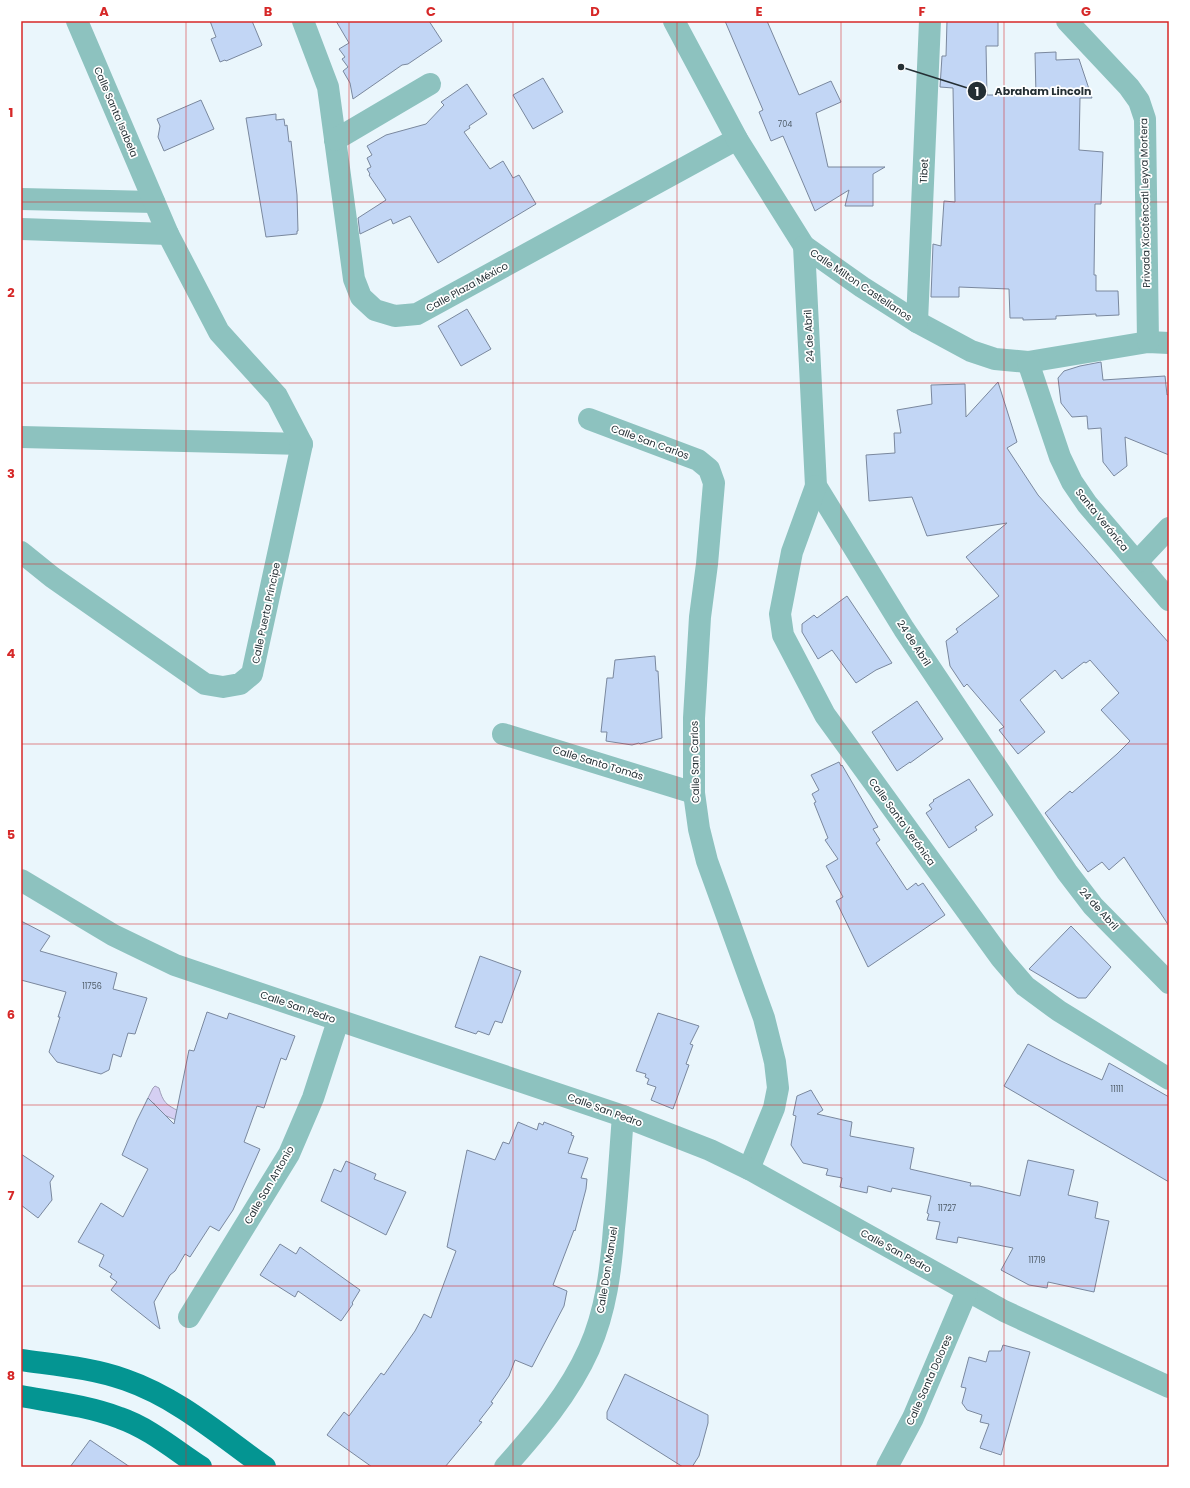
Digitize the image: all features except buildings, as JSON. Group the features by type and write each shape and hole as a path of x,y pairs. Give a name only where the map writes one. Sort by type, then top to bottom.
{"main road":[{"path":"21,1360 99,1373 125,1380 154,1392 179,1406 266,1467"},
{"path":"21,1396 95,1410 121,1418 146,1430 201,1467"}],"street":[{"name":"Calle Santa Isabela","path":"77,21 168,234"},
{"name":"Calle Plaza México","path":"304,21 328,87 354,278 361,296 375,310 395,316 417,314 737,139"},
{"name":"Calle Milton Castellanos","path":"674,21 737,139 804,246 862,287 917,322 971,351 995,358 1028,362 1148,342 1169,343"},
{"name":"Tibet","path":"917,322 930,21"},
{"name":"Privada Xicoténcatl Leyva Mortera","path":"1067,21 1129,87 1139,101 1145,119 1148,342"},
{"path":"335,140 430,84"},
{"path":"21,199 154,202"},
{"path":"21,229 168,234 219,332 277,396 302,444 21,438"},
{"name":"24 de Abril","path":"804,246 816,486 904,629 1067,872 1093,906 1169,983"},
{"name":"Santa Verónica","path":"1028,362 1060,458 1072,482 1087,504 1169,600"},
{"name":"Calle San Carlos","path":"589,419 698,460 709,469 714,483 707,564 700,618 694,718 694,793 699,830 707,861 764,1018 776,1062 778,1088 774,1108 749,1168"},
{"name":"Calle Puerta Príncipe","path":"21,552 52,577 205,684 223,687 240,684 252,674 302,444"},
{"name":"Calle Santa Verónica","path":"816,486 792,552 780,614 783,635 825,715 1001,958 1025,986 1059,1011 1169,1079"},
{"path":"1137,562 1169,528"},
{"name":"Calle Santo Tomás","path":"503,734 694,793"},
{"name":"Calle San Pedro","path":"21,880 113,936 175,965 623,1116 710,1150 749,1168 1004,1312 1169,1387"},
{"name":"Calle San Antonio","path":"189,1317 289,1154 313,1098 338,1021"},
{"name":"Calle Don Manuel","path":"505,1467 529,1440 561,1399 589,1349 604,1306 612,1255 623,1116"},
{"name":"Calle Santa Dolores","path":"887,1467 913,1418 968,1291"}],"shaded area":[{"path":"155,1086 159,1088 162,1097 166,1102 171,1107 179,1111 176,1120 152,1110 155,1104 147,1100"}],"place":[{"name":"Abraham Lincoln","path":"901,67"}]}
